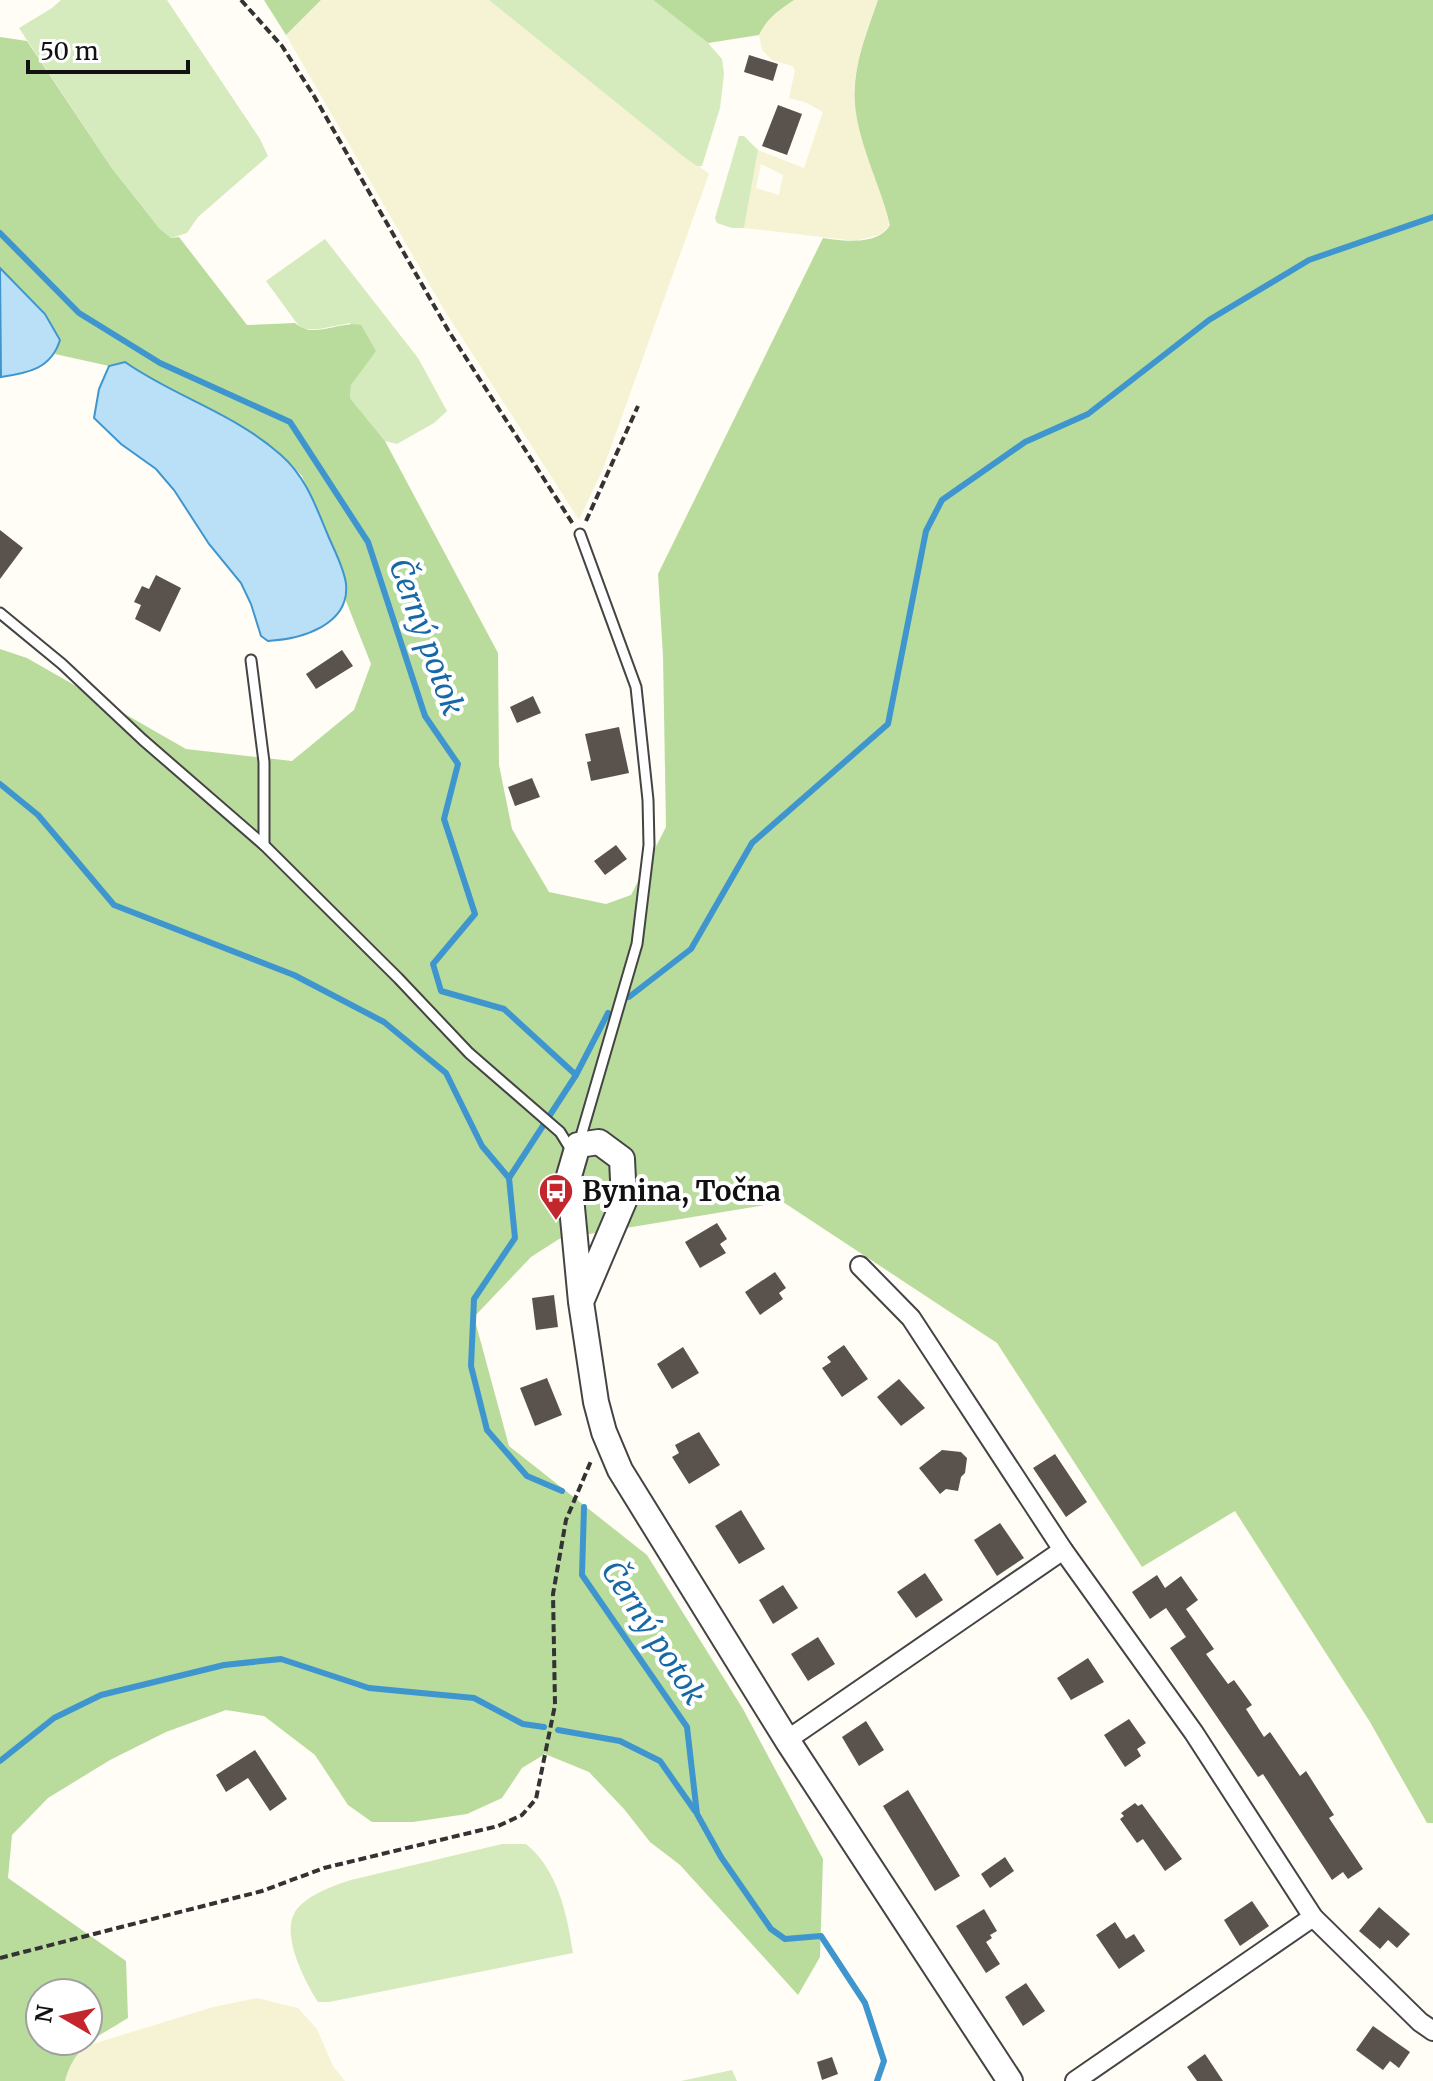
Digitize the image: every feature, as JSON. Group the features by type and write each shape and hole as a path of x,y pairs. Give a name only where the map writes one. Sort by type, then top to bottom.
{"street":[{"path":"581,1302 624,1201 622,1159 599,1142 576,1151 569,1176 581,1302 596,1402 604,1432 620,1470 787,1740 1010,2081"},
{"path":"860,1266 911,1318 1063,1550 1194,1733 1313,1917 1420,2022 1433,2031"},
{"path":"787,1740 1063,1550"},
{"path":"1075,2081 1313,1917"}],"lane":[{"path":"576,1151 637,944 649,845 648,800 636,687 580,534"},
{"path":"0,613 62,664 143,740 264,845 469,1053 554,1126 576,1151"},
{"path":"251,660 264,762 264,845"}],"path":[{"path":"241,0 282,46 314,96 448,330 580,534"},
{"path":"580,534 638,406"},
{"path":"0,1958 262,1891 324,1868 498,1826 522,1815 536,1799 555,1705 553,1594 566,1520 578,1489"}],"shaded area":[{"path":"321,0 490,0 709,174 603,469 579,520 443,308 286,35"},
{"path":"794,0 878,0 865,36 856,112 890,225 881,234 856,241 744,228 758,150 804,168 823,112 789,98 795,70 792,66 772,60 762,50 759,35 775,13","holes":["761,164 783,175 779,195 756,188"]},
{"path":"257,1998 298,2008 317,2029 333,2066 345,2081 65,2081 75,2057 104,2057 104,2041 213,2007"}],"green space":[{"path":"61,0 167,0 260,139 268,156 198,217 187,233 171,238 159,228 111,167 19,28"},
{"path":"264,0 321,0 286,35"},
{"path":"489,0 653,0 708,43 722,59 724,74 720,108 702,166 684,157"},
{"path":"653,0 794,0 770,19 759,35 708,43"},
{"path":"878,0 1433,0 1433,1823 1427,1823 1370,1722 1235,1511 1142,1567 997,1343 783,1202 559,1239 531,1257 474,1317 509,1446 647,1555 743,1709 823,1859 820,1957 798,1995 680,1865 650,1842 589,1772 545,1754 522,1768 502,1798 467,1814 413,1822 372,1822 348,1805 315,1755 264,1716 226,1710 166,1732 110,1760 48,1798 12,1835 8,1878 126,1961 128,2018 104,2033 104,1977 24,1977 24,2057 76,2057 65,2081 0,2081 0,649 27,658 186,749 292,761 354,710 371,664 346,601 346,581 302,476 283,456 231,419 156,384 125,362 109,366 55,354 59,340 45,314 0,268 0,37 27,41 111,167 159,228 171,238 179,237 247,325 295,323 302,328 318,330 361,325 376,351 351,385 350,398 385,441 498,653 499,765 512,829 549,892 606,904 631,895 666,827 663,656 658,574 823,238 850,241 869,239 884,232 890,225 856,113 855,84 860,56"},
{"path":"739,136 744,136 758,150 744,228 732,228 717,223 715,218"},
{"path":"325,239 418,358 447,411 434,423 397,444 385,441 350,398 351,385 360,372 350,323 301,329 266,281"},
{"path":"502,1844 526,1844 546,1867 564,1908 573,1953 318,2002 302,1971 291,1935 294,1914 304,1902 328,1888 351,1880"},
{"path":"732,2070 737,2081 681,2081"}],"water":[{"path":"0,268 45,314 60,340 51,357 37,368 1,377"},
{"path":"125,362 263,440 297,472 314,501 345,578 345,598 332,620 295,637 268,641 261,636 241,583 209,544 174,490 156,469 121,444 94,418 99,389 109,366"}],"building":[{"path":"749,55 778,64 773,81 744,72"},
{"path":"778,105 802,114 787,155 762,146"},
{"path":"0,530 23,548 0,579"},
{"path":"156,575 181,588 160,632 135,619 141,605 134,602 142,586 149,589"},
{"path":"342,650 353,666 316,689 306,674"},
{"path":"533,696 541,713 517,723 510,707"},
{"path":"619,727 629,773 591,781 587,762 591,761 585,734"},
{"path":"532,778 540,797 515,806 508,787"},
{"path":"616,845 627,859 605,875 594,861"},
{"path":"717,1223 727,1239 720,1244 726,1253 700,1268 685,1242"},
{"path":"775,1272 786,1288 779,1293 783,1299 760,1315 745,1292"},
{"path":"554,1295 558,1327 536,1330 532,1298"},
{"path":"844,1345 868,1379 842,1397 822,1368 831,1362 827,1357"},
{"path":"683,1347 699,1373 672,1389 657,1364"},
{"path":"547,1378 562,1415 535,1426 520,1388"},
{"path":"899,1379 925,1408 901,1426 877,1397"},
{"path":"699,1432 720,1465 689,1484 672,1457 679,1453 675,1445"},
{"path":"942,1450 961,1452 967,1458 958,1491 946,1489 940,1494 919,1468"},
{"path":"1055,1454 1087,1502 1066,1517 1033,1468"},
{"path":"741,1510 765,1549 739,1564 715,1526"},
{"path":"1000,1523 1024,1558 997,1576 974,1540"},
{"path":"925,1573 943,1600 916,1618 897,1592"},
{"path":"1157,1575 1165,1588 1181,1576 1198,1600 1186,1609 1214,1649 1206,1654 1228,1684 1234,1680 1252,1705 1246,1709 1264,1737 1270,1732 1300,1776 1306,1771 1334,1815 1329,1818 1363,1869 1348,1879 1343,1872 1332,1880 1263,1774 1258,1777 1170,1648 1186,1637 1166,1608 1150,1619 1132,1592"},
{"path":"783,1585 798,1608 773,1624 759,1600"},
{"path":"818,1637 835,1664 808,1681 791,1654"},
{"path":"1088,1658 1104,1682 1071,1700 1057,1678"},
{"path":"1129,1719 1146,1743 1137,1749 1141,1756 1125,1767 1104,1735"},
{"path":"866,1721 884,1750 859,1766 842,1737"},
{"path":"255,1750 287,1799 270,1811 248,1778 226,1792 216,1775"},
{"path":"908,1790 960,1876 935,1891 883,1806"},
{"path":"1135,1803 1138,1806 1142,1804 1182,1859 1165,1871 1143,1839 1137,1843 1120,1819 1124,1816 1121,1813"},
{"path":"1005,1857 1014,1871 990,1888 981,1874"},
{"path":"1252,1901 1269,1926 1240,1946 1224,1920"},
{"path":"1379,1907 1410,1934 1397,1948 1388,1940 1380,1949 1359,1931"},
{"path":"984,1909 997,1931 986,1942 1000,1964 986,1973 956,1926"},
{"path":"1115,1922 1126,1939 1134,1934 1145,1951 1119,1969 1096,1935"},
{"path":"1026,1983 1045,2011 1023,2026 1005,1997"},
{"path":"1373,2026 1410,2052 1399,2068 1390,2061 1383,2070 1356,2050"},
{"path":"1205,2054 1223,2081 1197,2081 1187,2067"},
{"path":"832,2057 838,2074 822,2080 817,2062"}],"waterway":[{"path":"629,997 691,949 752,843 888,724 926,531 942,500 1025,442 1088,414 1209,320 1309,260 1433,217"},
{"name":"Černý potok","path":"0,233 79,313 160,363 290,422 368,542 425,716 458,764 444,819 475,914 433,964 441,991 504,1009 576,1075 509,1178 515,1238 474,1299 471,1366 487,1430 527,1476 562,1491"},
{"path":"0,784 38,815 114,905 294,975 384,1022 446,1073 482,1146 509,1178"},
{"path":"576,1075 608,1013"},
{"name":"Černý potok","path":"584,1507 582,1575 687,1727 697,1814 721,1857 771,1929 785,1939 821,1936 865,2003 884,2061 877,2081"},
{"path":"0,1761 54,1718 101,1695 224,1665 281,1659 369,1688 474,1698 523,1724 544,1727"},
{"path":"558,1730 620,1741 660,1761 695,1811"}],"place":[{"name":"Bynina, Točna","path":"556,1222"}]}
